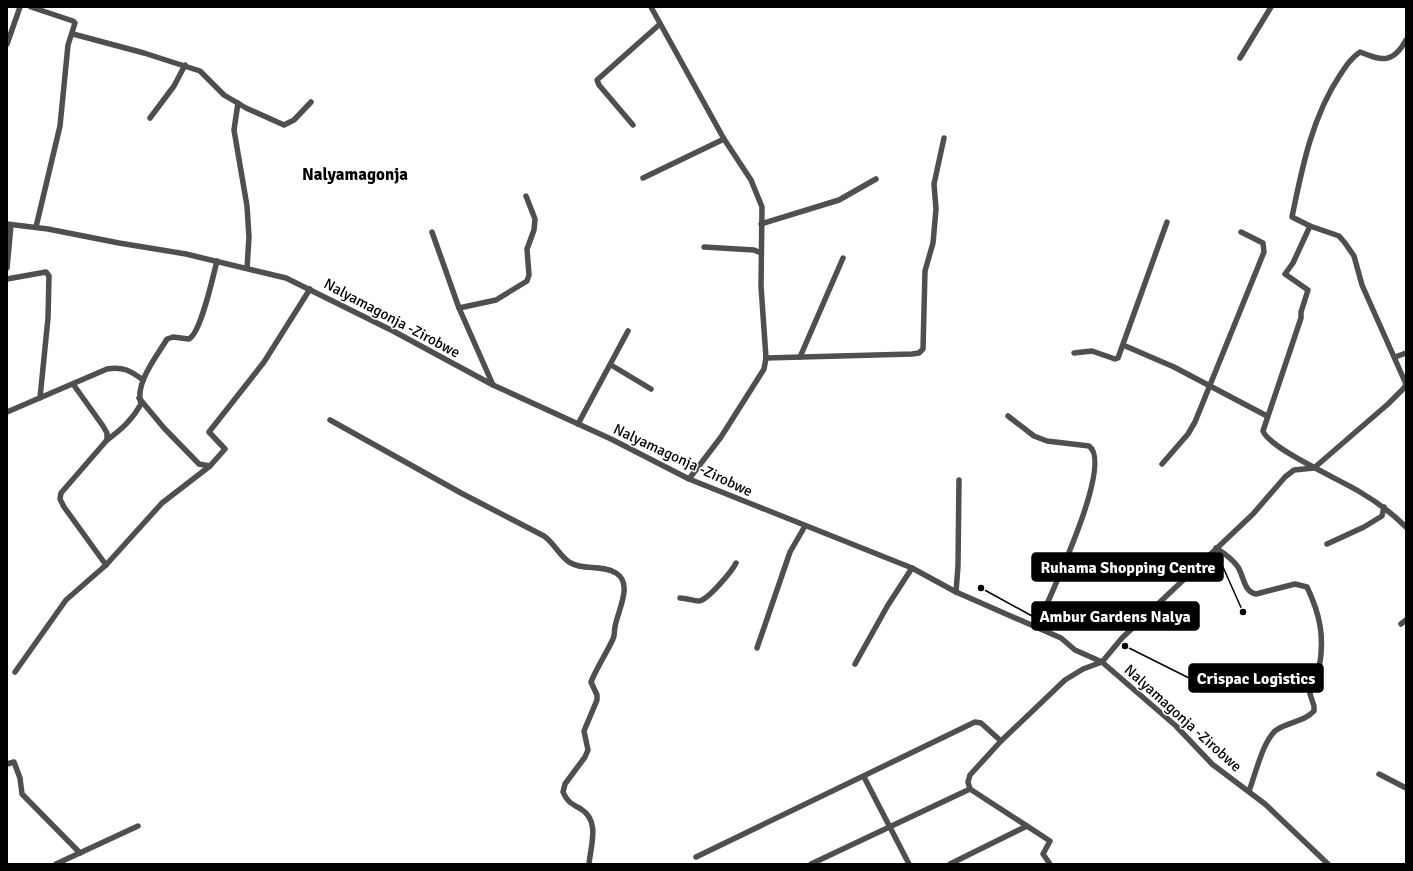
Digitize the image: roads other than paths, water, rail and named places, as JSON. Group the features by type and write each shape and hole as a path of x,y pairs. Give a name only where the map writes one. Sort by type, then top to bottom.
{"street":[{"path":"7,44 20,7"},
{"path":"31,7 73,21 73,34 68,45 60,126 36,226"},
{"path":"650,7 724,138 751,180 762,207 761,286 766,358 764,368 736,414 689,479"},
{"path":"1240,58 1271,7"},
{"path":"633,125 599,85 597,80 660,24"},
{"path":"73,34 185,65 200,71 224,95 284,125 294,120 311,102"},
{"path":"1050,864 1043,854 1050,841 970,789 968,782 970,775 1001,741 1065,680 1083,669 1102,662 1122,638 1253,514 1285,478 1294,470 1314,468 1404,388 1406,384 1362,286 1354,256 1339,236 1310,226 1292,217 1313,131 1322,105 1332,87 1354,56 1360,52 1378,59 1390,58 1398,54 1406,40"},
{"path":"150,118 174,86 185,65"},
{"path":"238,103 234,130 248,206 249,237 247,268"},
{"path":"642,178 724,138"},
{"path":"766,358 912,354 919,353 923,349 925,270 933,243 936,209 934,184 944,138"},
{"path":"761,224 839,200 876,179"},
{"path":"459,308 496,300 527,281 529,275 527,249 534,230 535,219 526,196"},
{"path":"1074,353 1092,351 1116,359 1123,345 1167,222"},
{"path":"7,268 9,224"},
{"name":"Nalyamagonja -Zirobwe","path":"9,224 36,226 186,254 286,278 395,332 493,385 578,424 689,479 912,568 956,592 1061,638 1075,650 1102,662 1176,726 1212,764 1249,791 1328,864"},
{"path":"1310,226 1293,263 1285,274 1308,290 1286,364 1267,416 1263,431 1264,436 1304,463 1336,478 1384,507 1406,527"},
{"path":"432,232 459,308 493,385"},
{"path":"1162,464 1188,434 1195,422 1264,252 1263,243 1241,232"},
{"path":"704,247 754,250 761,253"},
{"path":"800,357 843,258"},
{"path":"106,565 64,507 60,499 61,493 107,440 124,428 130,421 141,404 139,398 143,380 167,339 173,337 189,339 195,334 207,300 217,261"},
{"path":"7,279 46,272 49,276 48,318 40,398"},
{"path":"15,672 66,600 106,565 162,503 210,466 225,449 209,432 264,362 310,289"},
{"path":"578,424 628,331"},
{"path":"1123,345 1174,367 1267,416"},
{"path":"1395,358 1406,353"},
{"path":"611,365 651,389"},
{"path":"7,412 107,369 118,367 128,370 143,380"},
{"path":"73,384 103,426 107,433 107,440"},
{"path":"139,398 164,428 199,464 210,466"},
{"path":"1008,416 1034,436 1048,441 1089,446 1093,449 1094,453 1095,468 1083,518 1037,627"},
{"path":"330,420 461,493 544,536 551,541 570,562 578,566 604,568 618,574 623,580 624,593 615,627 614,638 603,655 591,682 597,695 597,700 584,731 588,750 585,757 565,784 563,792 571,804 589,815 593,823 589,864"},
{"path":"956,592 958,566 959,480"},
{"path":"1327,544 1364,527 1382,516 1384,507"},
{"path":"757,648 790,552 805,526"},
{"path":"1216,548 1237,566 1248,591 1251,594 1295,584 1307,587 1320,619 1322,635 1319,670 1310,694 1314,711 1310,716 1276,730 1269,737 1249,791"},
{"path":"680,598 698,601 705,599 712,593 736,563"},
{"path":"855,664 888,605 912,568"},
{"path":"1401,624 1406,620"},
{"path":"696,857 975,722 981,723 1001,741"},
{"path":"7,764 14,762 20,778 22,794 80,853"},
{"path":"1379,774 1406,788"},
{"path":"864,777 909,864"},
{"path":"811,864 891,828 970,789"},
{"path":"56,864 138,826"},
{"path":"950,864 1027,826"}],"place":[{"name":"Ambur Gardens Nalya","path":"981,588"},
{"name":"Ruhama Shopping Centre","path":"1243,612"},
{"name":"Crispac Logistics","path":"1125,646"}],"district":[{"name":"Nalyamagonja","path":"355,174"}]}
